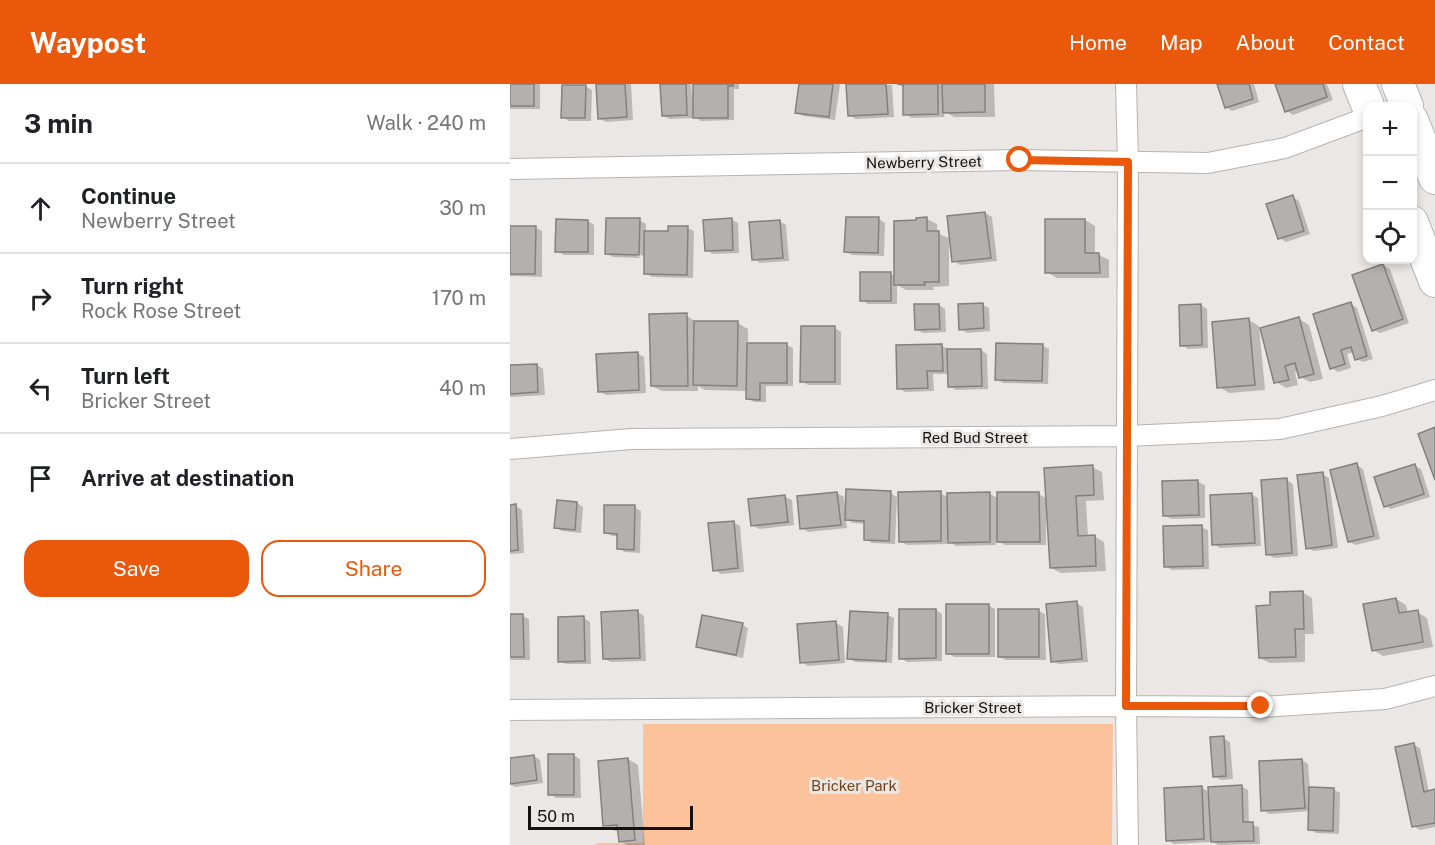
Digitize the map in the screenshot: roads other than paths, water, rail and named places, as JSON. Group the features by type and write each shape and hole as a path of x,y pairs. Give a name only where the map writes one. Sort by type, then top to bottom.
{"main road":[{"path":"1359,84 1366,102"},
{"path":"1417,135 1435,178"},
{"path":"1417,233 1435,281"}],"street":[{"path":"1126,84 1128,845"},
{"name":"Newberry Street","path":"510,169 1020,160 1208,163 1285,148 1363,119"},
{"name":"Red Bud Street","path":"510,448 631,439 1127,436 1280,429 1382,406 1435,390"},
{"name":"Bricker Street","path":"510,710 1261,706 1385,699 1435,686"}],"park label":[{"name":"Bricker Park","path":"854,785"}]}
